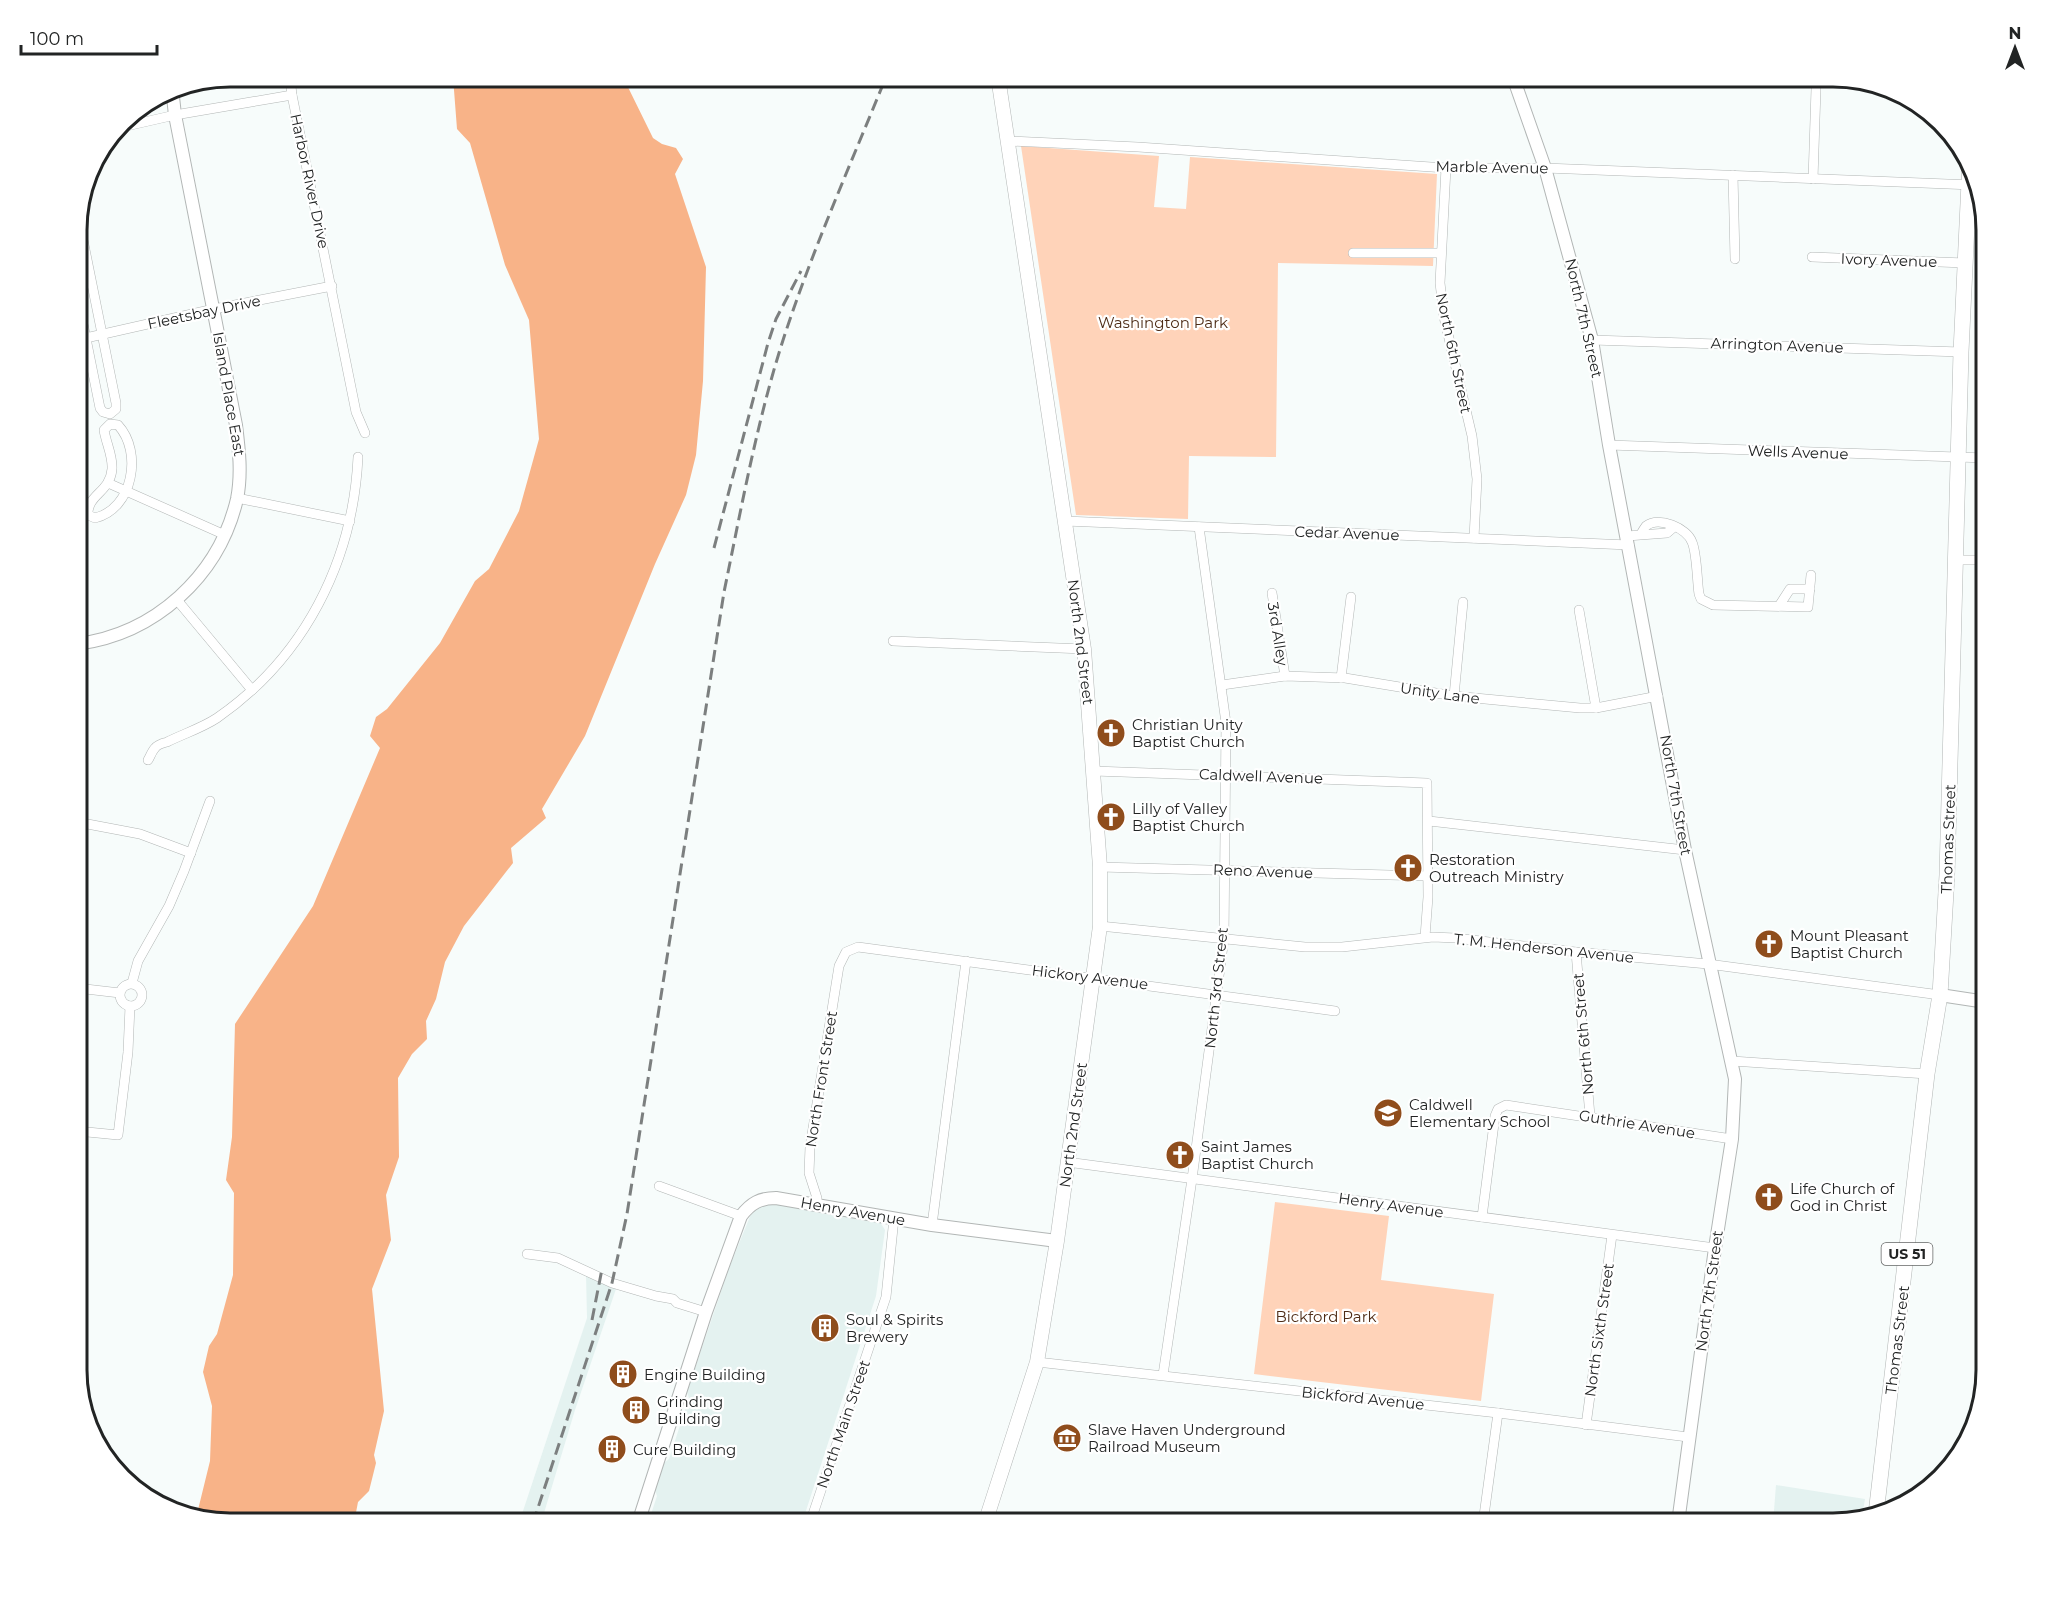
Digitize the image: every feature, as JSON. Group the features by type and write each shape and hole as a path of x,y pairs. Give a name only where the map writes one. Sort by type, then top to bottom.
{"main road":[{"name":"North 2nd Street","path":"989,1513 1037,1362 1057,1241 1100,926 1100,867 1084,649 1000,87"},
{"name":"Thomas Street","path":"1877,1506 1927,1074 1940,995 1946,913 1960,457 1961,352 1971,194"}],"street":[{"name":"Harbor River Drive","path":"291,87 356,412 365,432"},
{"name":"North 7th Street","path":"1516,87 1545,168 1592,340 1685,850 1708,964 1732,1061 1736,1092 1732,1139 1714,1248 1679,1513"},
{"path":"1813,179 1816,89"},
{"path":"134,124 292,95"},
{"name":"Island Place East","path":"87,642 142,624 177,600 209,564 225,535 237,498 240,460 236,425 173,99"},
{"name":"Marble Avenue","path":"1008,141 1138,147 1446,168 1545,168 1968,185"},
{"name":"North 6th Street","path":"1446,168 1440,283 1444,317 1472,436 1477,479 1474,538"},
{"path":"1733,175 1735,259"},
{"path":"1353,253 1441,253"},
{"name":"Ivory Avenue","path":"1812,257 1965,263"},
{"path":"87,260 116,403 116,409 110,414 103,412 100,408 87,361"},
{"name":"Fleetsbay Drive","path":"87,338 332,286"},
{"name":"Arrington Avenue","path":"1592,340 1961,352"},
{"path":"110,424 118,425 124,431 131,462 130,478 126,492 112,511 95,518 88,514 88,506 108,483 112,469 104,430 110,424"},
{"name":"Wells Avenue","path":"1610,445 1976,458"},
{"path":"148,760 155,748 215,719 252,690 280,662 318,607 333,576 350,521 356,490 358,457"},
{"path":"108,483 225,535"},
{"path":"237,498 350,521"},
{"name":"Cedar Avenue","path":"1065,521 1474,538 1628,541 1641,534 1649,536 1667,533 1674,527 1684,532 1692,541 1701,599 1713,605 1779,606"},
{"name":"North 3rd Street","path":"1163,1375 1224,939 1226,723 1199,527"},
{"path":"1956,560 1976,560"},
{"path":"1779,606 1808,607 1811,574"},
{"path":"1779,606 1790,589 1810,589"},
{"name":"3rd Alley","path":"1272,593 1285,676"},
{"path":"1341,678 1351,597"},
{"path":"177,600 252,690"},
{"path":"1454,696 1463,602"},
{"path":"1579,610 1596,708"},
{"path":"893,641 1084,649"},
{"name":"Unity Lane","path":"1222,685 1285,676 1341,678 1454,696 1580,708 1596,708 1658,696"},
{"name":"Caldwell Avenue","path":"1094,771 1427,783 1429,821"},
{"path":"132,983 138,961 168,909 210,801"},
{"path":"1425,938 1429,821 1685,850"},
{"path":"87,824 140,834 190,853"},
{"name":"Reno Avenue","path":"1100,867 1427,876"},
{"name":"T. M. Henderson Avenue","path":"1100,926 1305,947 1342,947 1425,938 1455,938 1708,964 1976,1000"},
{"name":"Hickory Avenue","path":"846,952 858,947 1335,1011"},
{"name":"North Front Street","path":"817,1205 817,1198 808,1173 810,1147 839,966 846,952"},
{"name":"North 6th Street","path":"1575,952 1590,1116"},
{"path":"932,1226 966,961"},
{"path":"132,983 140,987 143,996 139,1004 130,1006 122,1002 120,993 124,986 132,983"},
{"path":"87,989 120,993"},
{"path":"87,1132 118,1136 128,1052 130,1006"},
{"path":"1732,1061 1927,1074"},
{"name":"Guthrie Avenue","path":"1482,1217 1495,1116 1498,1109 1506,1105 1732,1139"},
{"name":"Henry Avenue","path":"1067,1162 1714,1248"},
{"path":"642,1513 706,1312 741,1216 659,1186"},
{"name":"Henry Avenue","path":"741,1216 748,1206 764,1198 776,1198 932,1226 1057,1241"},
{"name":"North Main Street","path":"814,1513 886,1297 894,1218"},
{"name":"North Sixth Street","path":"1586,1425 1612,1235"},
{"path":"527,1254 558,1258 612,1283 673,1299 677,1303 706,1312"},
{"name":"Bickford Avenue","path":"1037,1362 1498,1413 1688,1437"},
{"path":"1484,1513 1498,1413"}],"shaded area":[{"path":"454,87 628,87 653,138 662,144 676,148 683,159 675,174 706,267 703,381 696,455 686,495 655,564 585,736 542,809 546,818 511,848 513,863 464,926 445,962 436,999 426,1021 427,1039 412,1054 398,1078 399,1157 386,1195 391,1240 372,1289 384,1411 369,1491 358,1502 356,1513 211,1512 198,1509 210,1461 212,1406 203,1372 209,1346 217,1334 233,1275 234,1193 226,1180 232,1137 235,1024 313,906 380,748 370,736 376,717 387,709 440,643 475,581 489,569 519,511 539,439 529,320 505,265 470,143 457,129"},
{"path":"771,1202 880,1222 885,1230 876,1296 805,1513 651,1513 657,1496 655,1490 664,1463 669,1459 689,1398 687,1392 729,1268 751,1214 757,1207"},
{"path":"586,1275 616,1289 575,1410 544,1513 522,1513 587,1318"},
{"path":"1776,1485 1865,1499 1863,1509 1852,1512 1774,1513"}],"green space":[{"name":"Washington Park","path":"1021,146 1159,156 1154,207 1186,209 1190,157 1437,174 1433,266 1278,263 1276,457 1189,456 1188,519 1076,515"},
{"name":"Bickford Park","path":"1275,1202 1389,1216 1381,1280 1494,1294 1481,1401 1254,1374"}],"railway":[{"path":"536,1513 612,1283 627,1214 724,592 759,428 776,363 797,299 882,87"},
{"path":"714,548 768,343 776,319 801,271"},
{"path":"592,1320 602,1269"}],"place":[{"name":"Christian Unity Baptist Church","path":"1111,733"},
{"name":"Lilly of Valley Baptist Church","path":"1111,817"},
{"name":"Restoration Outreach Ministry","path":"1408,868"},
{"name":"Mount Pleasant Baptist Church","path":"1769,944"},
{"name":"Caldwell Elementary School","path":"1388,1113"},
{"name":"Saint James Baptist Church","path":"1180,1155"},
{"name":"Life Church of God in Christ","path":"1769,1197"},
{"name":"Soul & Spirits Brewery","path":"825,1328"},
{"name":"Engine Building","path":"623,1374"},
{"name":"Grinding Building","path":"636,1410"},
{"name":"Slave Haven Underground Railroad Museum","path":"1067,1438"},
{"name":"Cure Building","path":"612,1449"}]}
